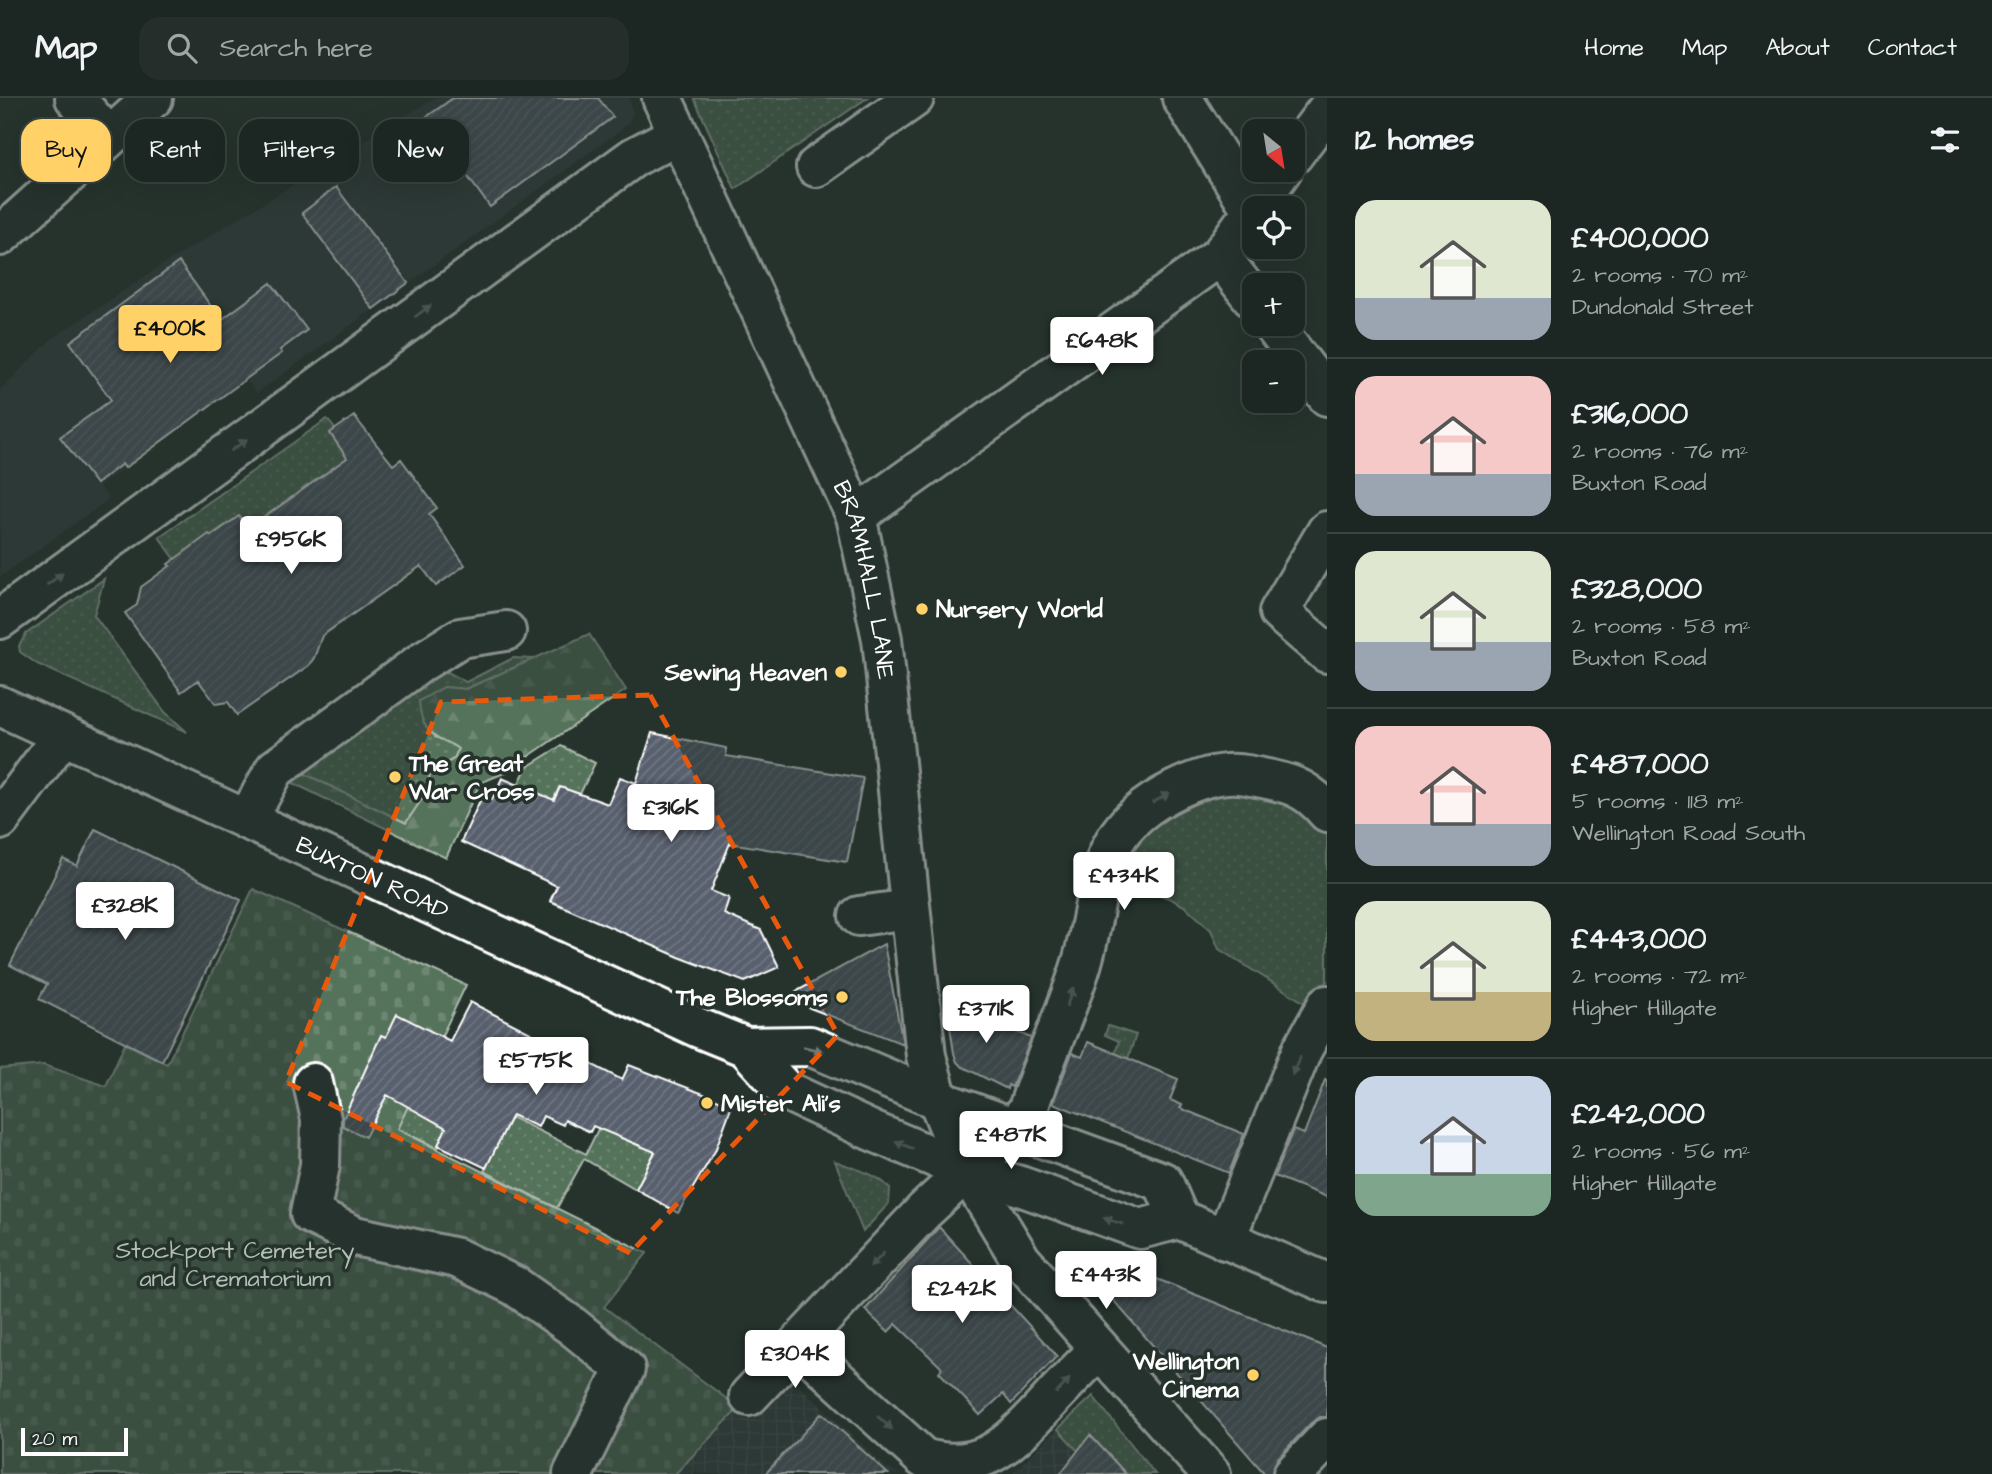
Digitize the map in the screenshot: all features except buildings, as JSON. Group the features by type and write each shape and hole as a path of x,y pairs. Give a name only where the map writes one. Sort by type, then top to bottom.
{"main road":[{"path":"75,98 93,119"},
{"path":"111,135 153,98"},
{"name":"BRAMHALL LANE","path":"662,98 856,516 882,639 926,1056 938,1100 967,1171 1021,1260 1211,1474"},
{"path":"816,167 914,98"},
{"path":"1182,98 1243,196"},
{"path":"1306,138 1327,110"},
{"path":"0,619 634,157 678,134"},
{"path":"0,236 59,182"},
{"path":"856,516 1220,256 1242,224"},
{"path":"1220,256 1242,284"},
{"path":"1281,336 1327,396"},
{"path":"1327,531 1279,612 1327,653"},
{"path":"247,820 275,769 423,661 460,638 506,631"},
{"name":"BUXTON ROAD","path":"0,706 699,1028 746,1047 810,1046 938,1100 1163,1182 1179,1220 1140,1229 1020,1185 967,1171 786,1091 746,1047"},
{"path":"0,820 63,735"},
{"path":"749,1396 889,1248 1015,1127 1028,1109 1083,959 1105,856 1122,829 1139,812 1159,798 1185,785 1212,776 1237,773 1307,791 1327,812"},
{"path":"859,916 910,909"},
{"path":"1225,1240 1302,1050 1327,1005"},
{"path":"313,1083 321,1119 320,1165 310,1214 355,1236 457,1258 503,1280 572,1326 625,1369 573,1474"},
{"path":"1179,1220 1327,1283"},
{"path":"798,1344 923,1458 941,1467 958,1470 982,1465 1007,1448 1100,1349"},
{"path":"1293,1474 1327,1438"}],"highlighted area":[{"path":"650,695 838,1035 630,1253 286,1082 441,702"}],"shaded area":[{"path":"435,98 629,98 633,113 621,130 257,393 246,380 99,486 109,499 0,577 0,390 53,338 156,269 298,182 359,182 359,145 373,136 373,182 469,182 469,119 401,119"},
{"path":"791,1378 886,1468 900,1474 675,1474 739,1408"},
{"path":"1088,1399 1152,1474 1012,1474"}],"green space":[{"path":"694,98 867,98 735,189"},
{"path":"327,419 335,429 330,434 347,458 249,528 239,516 175,559 159,537"},
{"path":"104,579 94,615 165,712 187,732 37,664 20,652 19,646 26,634"},
{"path":"589,634 626,690 504,773 480,783 446,858 287,780 299,771 406,823 428,790 430,772 454,759 458,749 428,730 421,716 419,701 444,687 466,689"},
{"path":"513,658 534,659 465,689 444,687 435,737 458,749 454,759 430,772 428,790 406,823 299,771 432,676 448,672 466,682"},
{"path":"561,746 595,763 580,794 559,787 544,822 518,785 527,767"},
{"path":"1201,790 1286,795 1327,829 1327,981 1308,1005 1219,949 1211,930 1186,907 1109,877 1117,853"},
{"name":"Stockport Cemetery and Crematorium","path":"253,889 466,985 397,1129 647,1253 604,1307 739,1408 675,1474 0,1474 0,1069 44,1065 106,1086 125,1043 167,1064"},
{"path":"1108,1026 1136,1035 1123,1073 1110,1069 1119,1041 1105,1035"},
{"path":"439,1042 471,1077 438,1148 397,1129"},
{"path":"606,1113 621,1119 615,1135 642,1147 664,1133 636,1189 584,1159 557,1208 484,1171 511,1117 586,1154"},
{"path":"835,1161 872,1175 890,1189 889,1203 863,1232"},
{"path":"1093,1396 1155,1474 1126,1474 1094,1439 1085,1441 1078,1451 1058,1429"}],"place":[{"name":"Nursery World","path":"922,609"},
{"name":"Sewing Heaven","path":"841,672"},
{"name":"The Great War Cross","path":"395,777"},
{"name":"The Blossoms","path":"842,997"},
{"name":"Mister Ali's","path":"707,1103"},
{"name":"Wellington Cinema","path":"1253,1375"}]}
